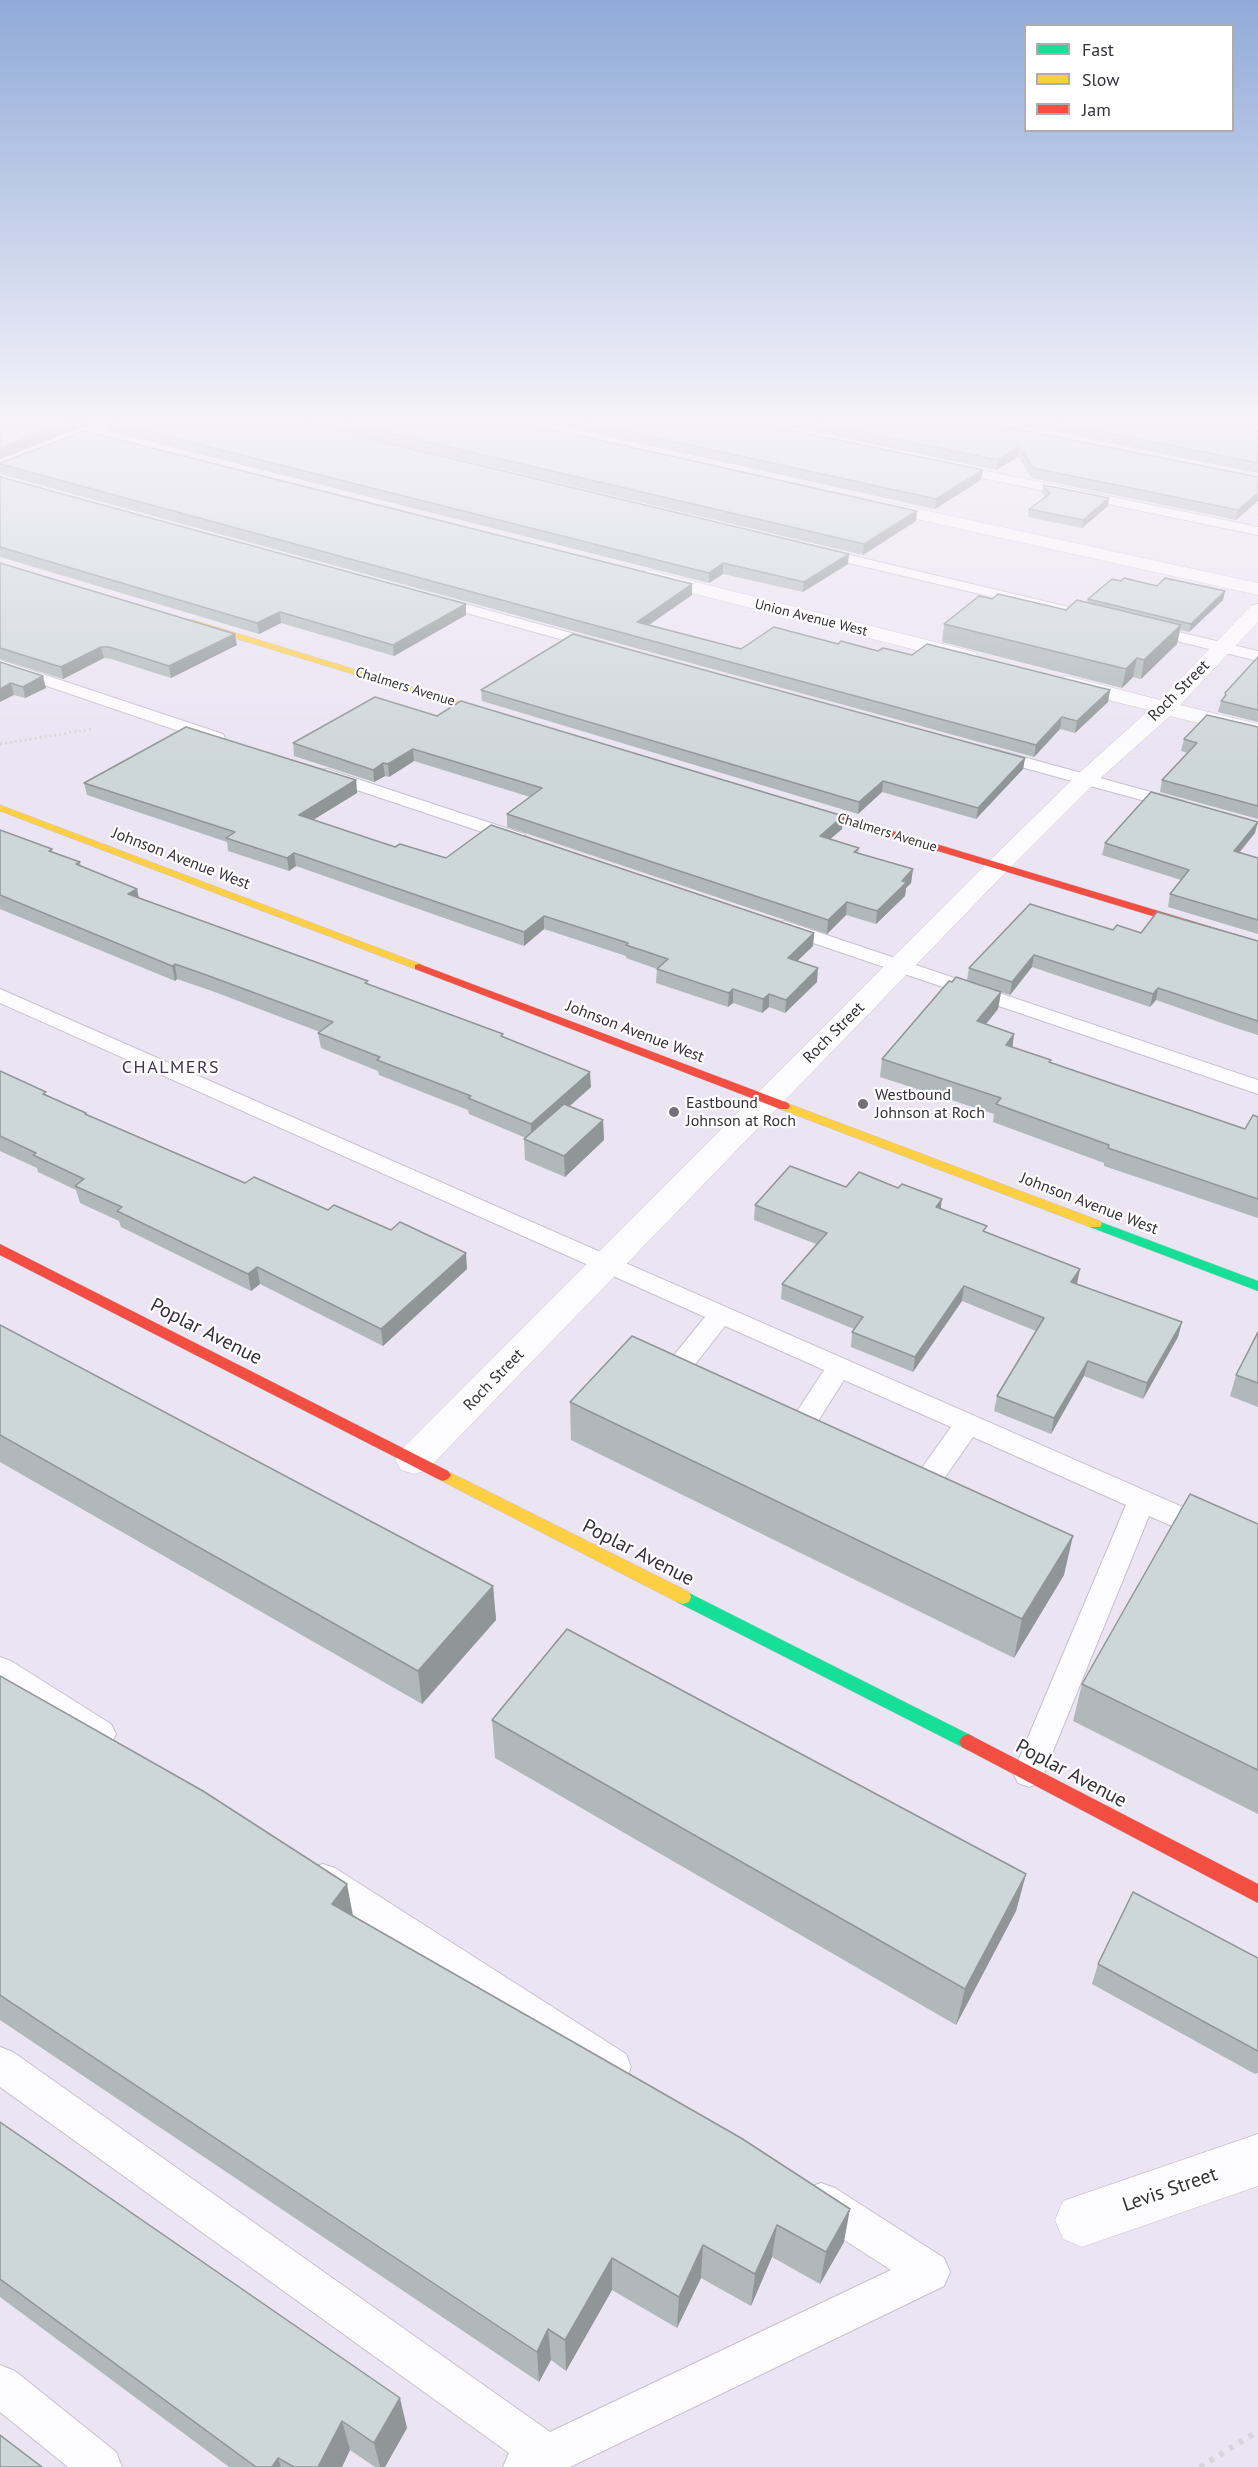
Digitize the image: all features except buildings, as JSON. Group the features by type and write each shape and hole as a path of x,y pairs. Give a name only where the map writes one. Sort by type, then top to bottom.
{"street":[{"path":"1010,534 1258,589"},
{"name":"Union Avenue West","path":"631,572 988,663"},
{"name":"Roch Street","path":"414,1460 998,866 1086,779 1165,708 1258,610"},
{"name":"Chalmers Avenue","path":"182,620 511,719"},
{"path":"1046,677 1258,731"},
{"name":"Chalmers Avenue","path":"784,801 1258,945"},
{"name":"Johnson Avenue West","path":"0,808 1258,1286"},
{"name":"Poplar Avenue","path":"0,1248 1029,1773 1258,1894"},
{"name":"Levis Street","path":"1082,2220 1258,2160"}],"lane":[{"path":"806,549 1096,617"},
{"path":"418,596 614,650"},
{"path":"1130,626 1258,656"},
{"path":"0,665 238,745"},
{"path":"982,751 1191,809"},
{"path":"306,768 534,844"},
{"path":"772,923 1258,1087"},
{"path":"0,995 1258,1552"},
{"path":"670,1378 722,1313"},
{"path":"796,1433 840,1366"},
{"path":"924,1486 969,1423"},
{"path":"1029,1773 1142,1500"},
{"path":"0,1670 130,1754"},
{"path":"300,1864 640,2084"},
{"path":"0,2065 536,2461 930,2272 800,2188"},
{"path":"0,2386 101,2467"}],"path":[{"path":"0,744 159,718"},
{"path":"1200,2467 1258,2431"}],"traffic: fast":[{"path":"1095,1224 1258,1286"},
{"path":"683,1597 968,1742"}],"traffic: slow":[{"path":"191,622 501,716"},
{"path":"0,808 419,967"},
{"path":"784,1106 1095,1224"},
{"path":"443,1475 683,1597"}],"traffic: jam":[{"path":"800,806 1258,945"},
{"path":"419,967 784,1106"},
{"path":"0,1249 443,1475"},
{"path":"968,1742 1258,1894"}],"place":[{"name":"Westbound Johnson at Roch","path":"863,1104"},
{"name":"Eastbound Johnson at Roch","path":"674,1112"}],"district":[{"name":"CHALMERS","path":"171,1068"}]}
